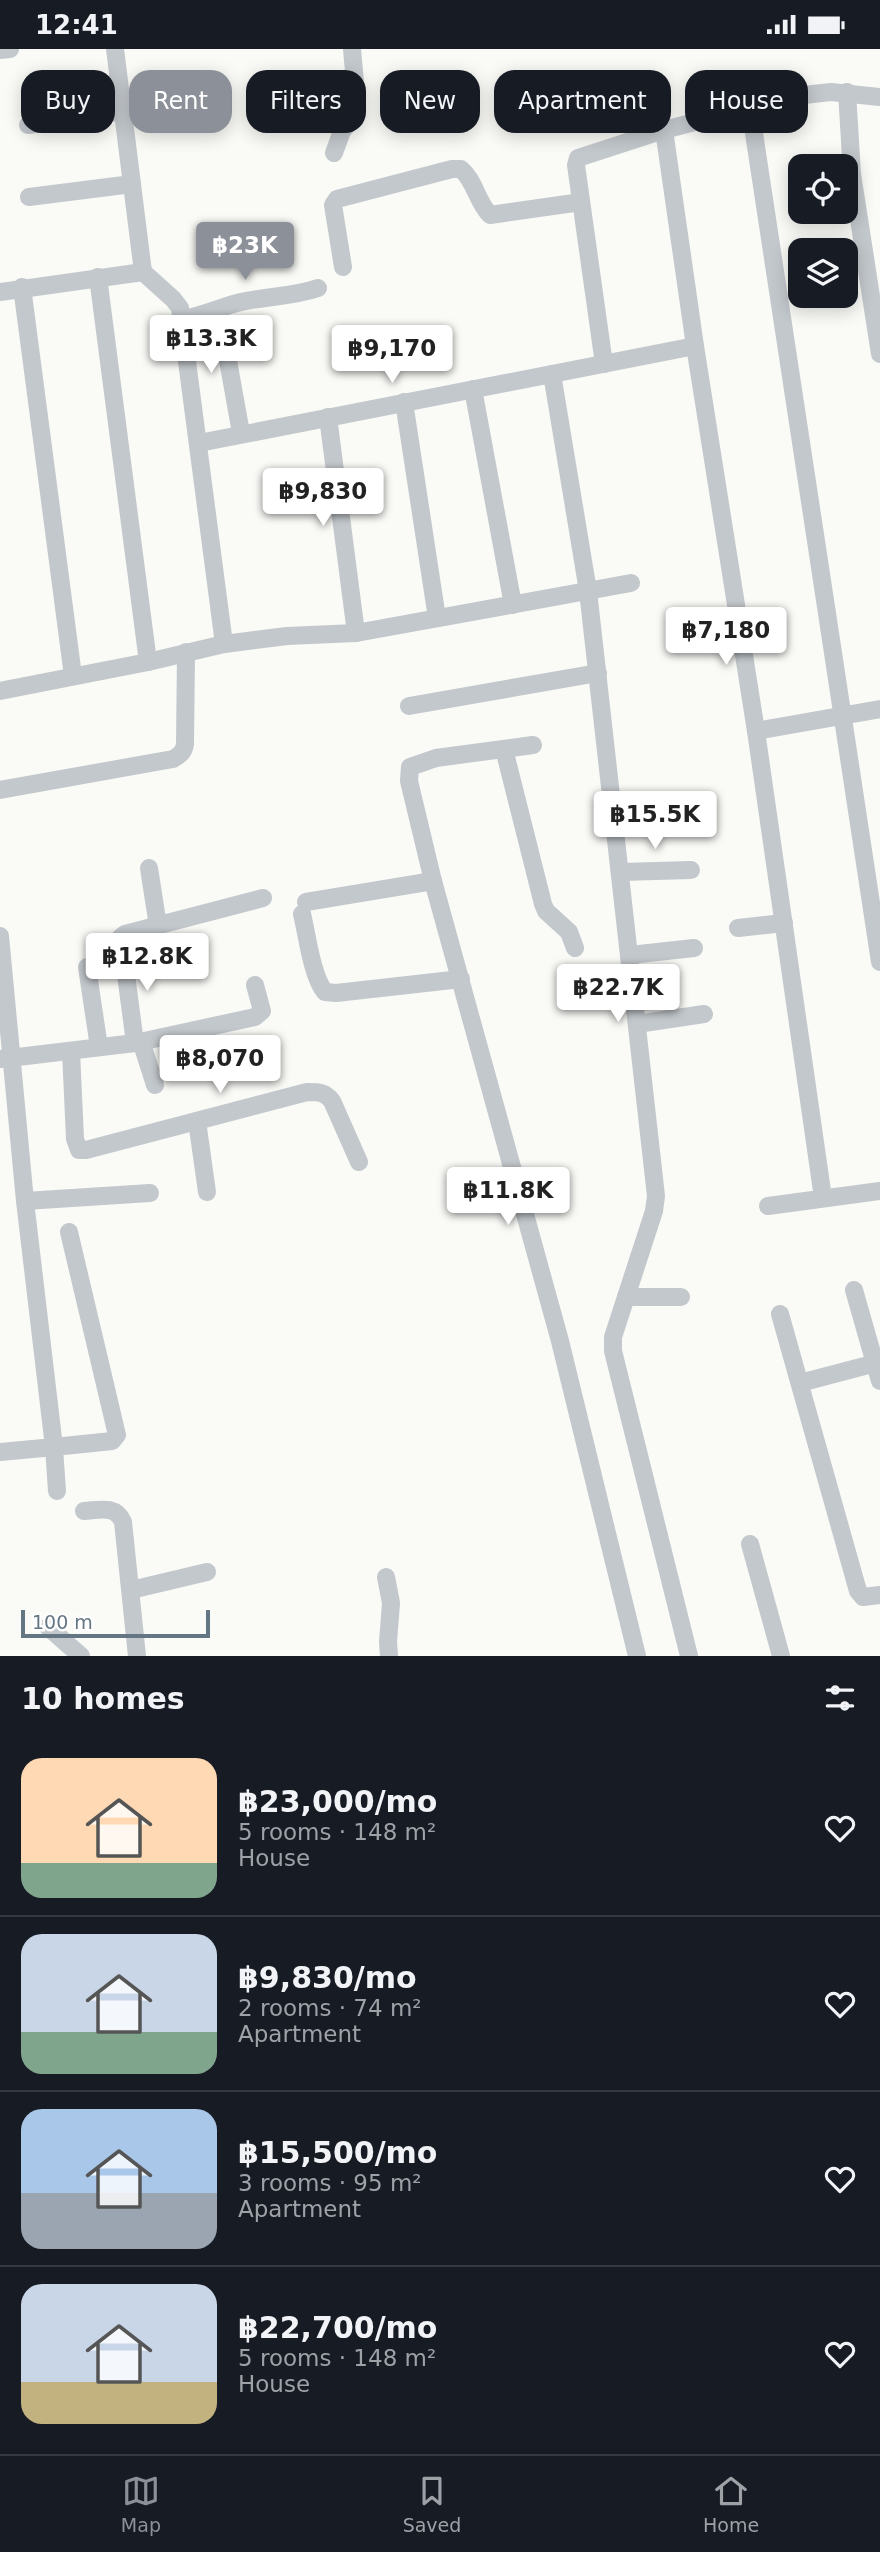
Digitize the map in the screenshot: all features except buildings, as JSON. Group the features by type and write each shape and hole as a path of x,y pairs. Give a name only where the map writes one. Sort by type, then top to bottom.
{"street":[{"path":"0,50 10,49"},
{"path":"116,49 143,272 173,299 180,308 183,319 224,644"},
{"path":"334,153 342,131 355,115 357,105 352,49"},
{"path":"808,94 847,92 880,97"},
{"path":"847,92 852,174 880,354"},
{"path":"115,112 123,111"},
{"path":"604,364 576,165 578,158 655,133"},
{"path":"664,133 756,731 823,1198"},
{"path":"754,133 880,962"},
{"path":"343,267 333,205 337,199 452,169 461,169 467,174 484,209 490,215 581,202"},
{"path":"29,197 132,184"},
{"path":"0,292 143,272"},
{"path":"98,277 148,662"},
{"path":"22,288 73,676"},
{"path":"183,319 244,301 299,294 318,288"},
{"path":"219,310 241,433"},
{"path":"199,443 695,346"},
{"path":"552,373 588,591 656,1196 654,1211 613,1337 613,1351 689,1656"},
{"path":"473,389 513,605"},
{"path":"404,402 438,618"},
{"path":"328,418 356,633"},
{"path":"0,691 224,644 287,636 356,633 631,583"},
{"path":"0,790 173,759 180,755 185,744 186,652"},
{"path":"409,706 598,673"},
{"path":"756,731 880,709"},
{"path":"533,745 436,758 410,767 409,781 433,881 560,1341 637,1656"},
{"path":"503,749 542,904 569,932 575,948"},
{"path":"149,868 158,926"},
{"path":"621,872 691,870"},
{"path":"433,881 304,908 316,971 321,988 325,992 336,993 461,979"},
{"path":"155,1085 138,1042 121,937 263,898"},
{"path":"738,928 784,923"},
{"path":"0,936 5,1058 25,1201 57,1491"},
{"path":"630,955 694,948"},
{"path":"87,967 99,1047"},
{"path":"5,1058 138,1042 255,1017 262,1011 255,985"},
{"path":"637,1024 704,1014"},
{"path":"71,1051 75,1139 79,1150 307,1092 320,1092 332,1101 359,1162"},
{"path":"197,1121 207,1192"},
{"path":"768,1206 880,1191"},
{"path":"25,1201 150,1193"},
{"path":"0,1452 112,1441 117,1435 69,1233"},
{"path":"800,1383 878,1369 854,1290"},
{"path":"626,1297 681,1297"},
{"path":"780,1314 858,1591 863,1597 880,1595"},
{"path":"84,1511 114,1510 120,1514 123,1522 137,1656"},
{"path":"751,1544 781,1656"},
{"path":"131,1590 207,1572"},
{"path":"386,1577 391,1603 389,1656"},
{"path":"48,1627 81,1656"}]}
